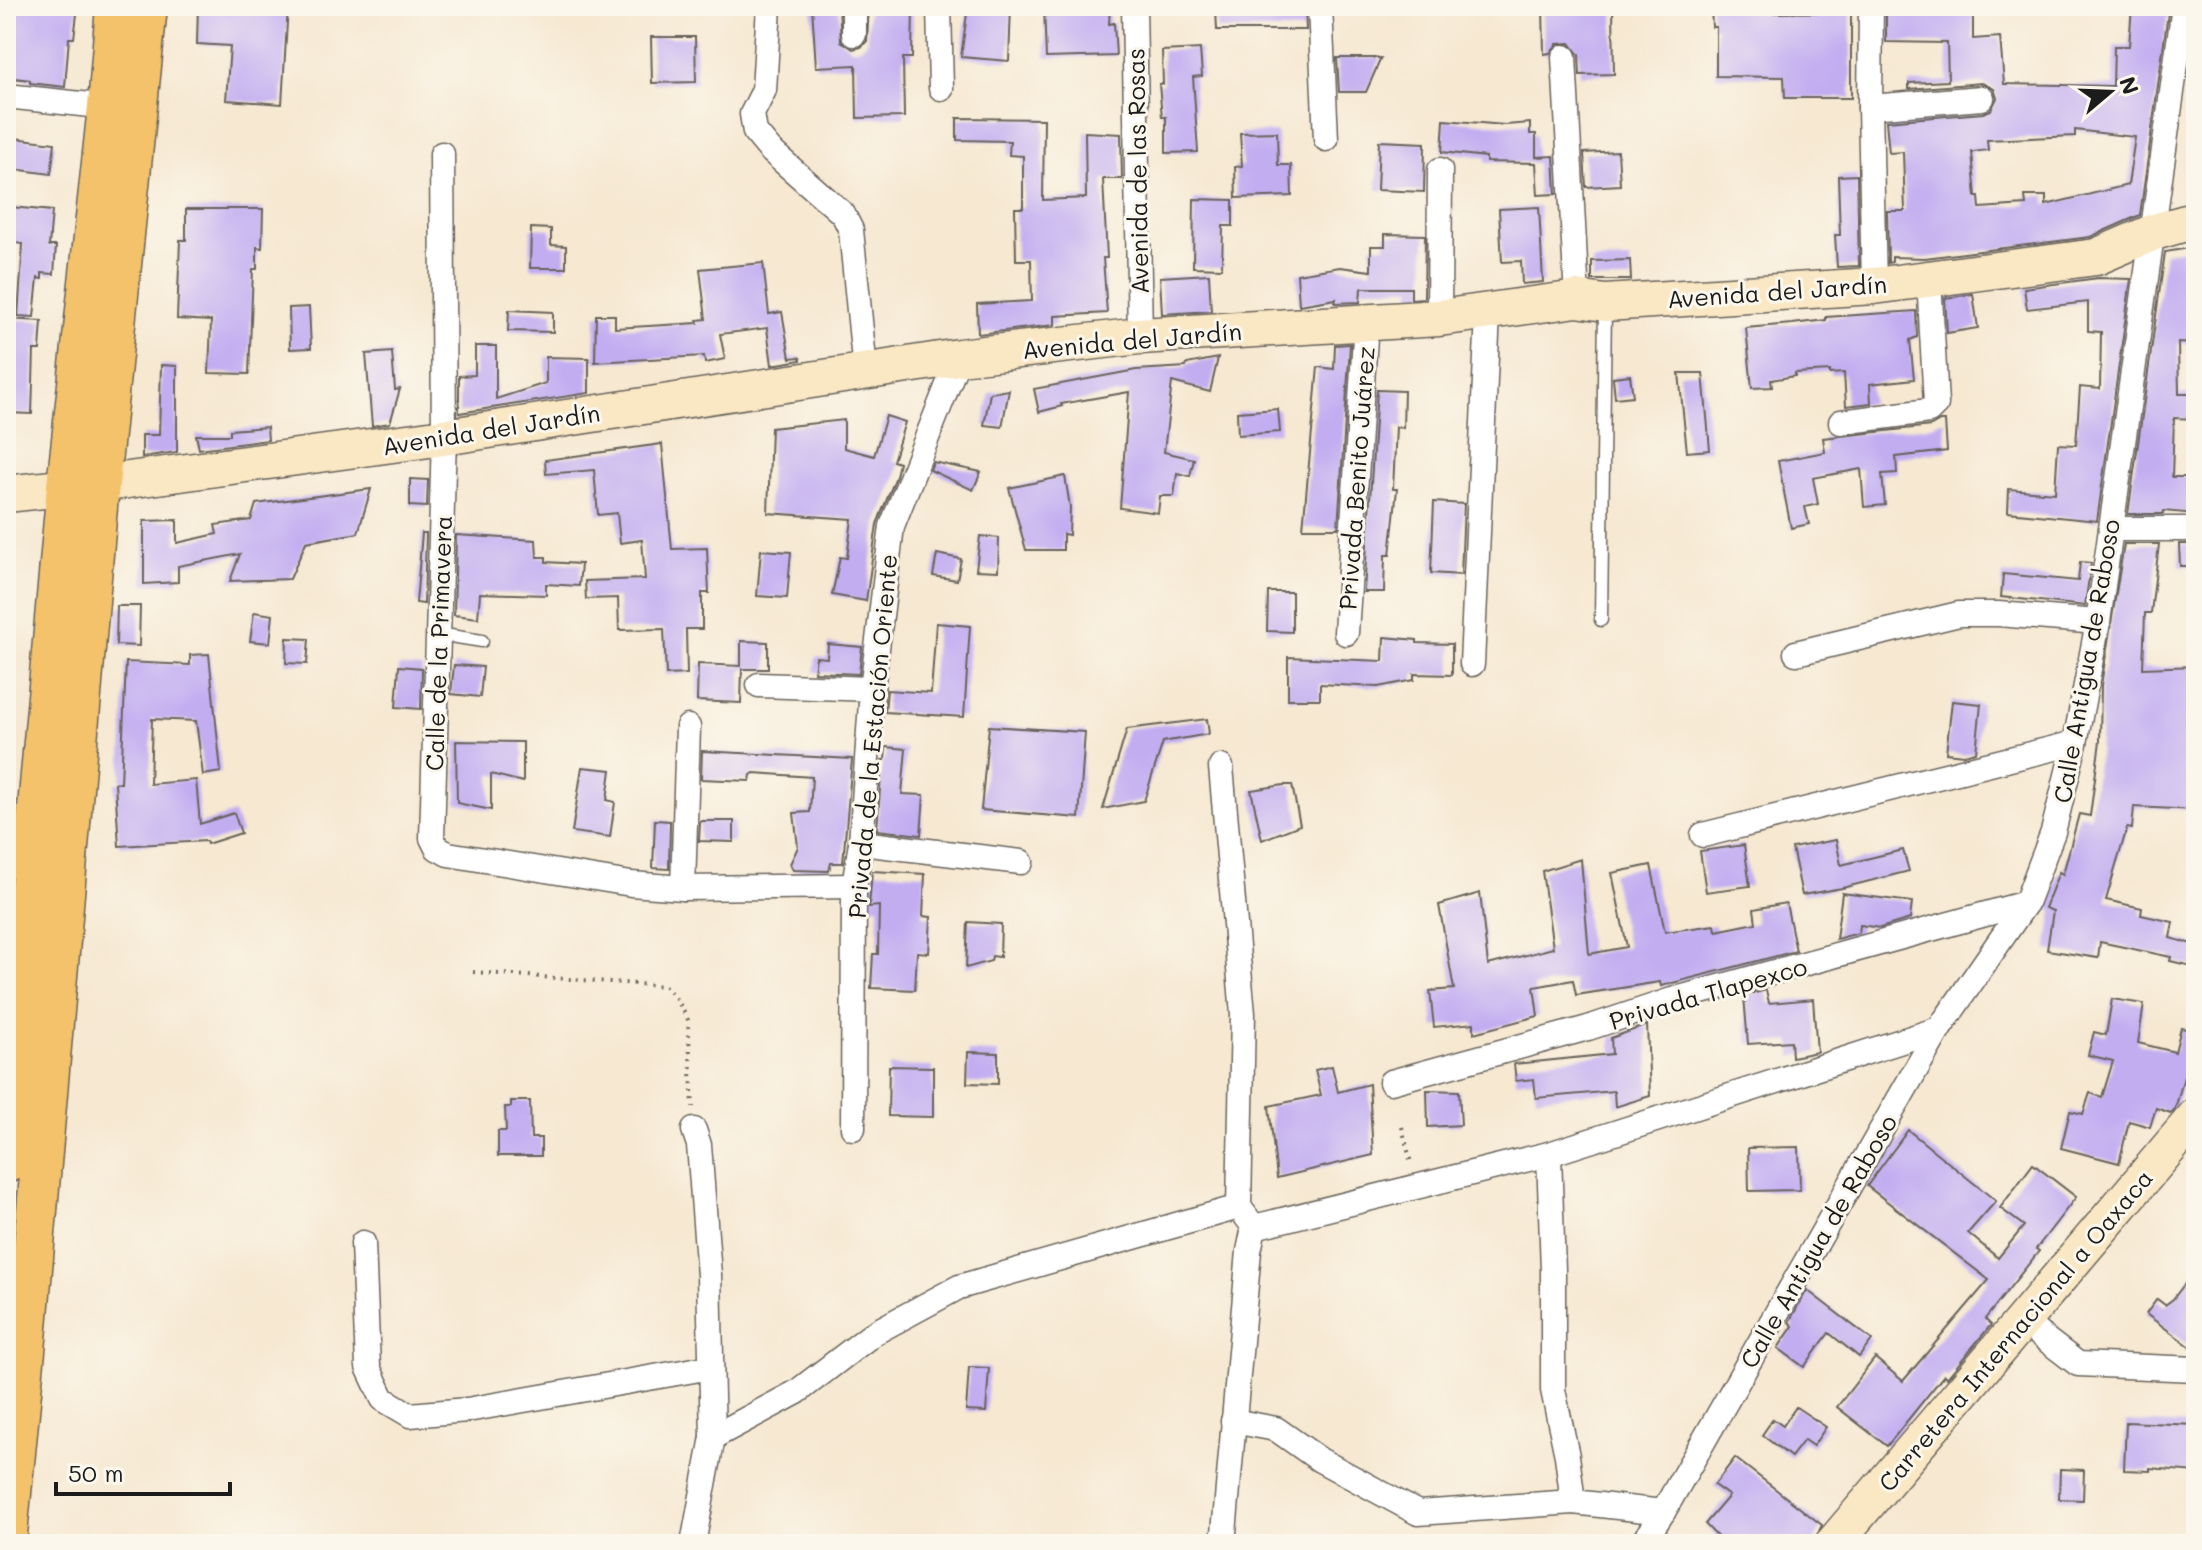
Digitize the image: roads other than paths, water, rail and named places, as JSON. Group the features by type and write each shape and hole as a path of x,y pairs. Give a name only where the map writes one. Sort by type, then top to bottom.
{"main road":[{"path":"116,6 122,109"},
{"path":"6,1163 122,109 147,6"},
{"name":"Avenida del Jardín","path":"6,494 444,437 959,357 1140,336 1439,318 1591,301 1874,286 2096,257 2154,232 2196,220"},
{"path":"6,1544 16,1349 83,485"},
{"name":"Carretera Internacional a Oaxaca","path":"2082,1268 2196,1116"},
{"name":"Carretera Internacional a Oaxaca","path":"1833,1544 2082,1268 2196,1152"},
{"name":"Carretera Internacional a Oaxaca","path":"1860,1544 2031,1327"}],"street":[{"path":"769,6 764,90 752,114 755,132 770,150 843,214 851,230 865,371"},
{"path":"854,6 854,34"},
{"path":"939,6 941,88"},
{"name":"Avenida de las Rosas","path":"1134,6 1140,336"},
{"path":"1320,6 1326,139"},
{"path":"1871,6 1874,286"},
{"name":"Calle Antigua de Raboso","path":"1642,1544 1939,1029 2026,903 2053,832 2075,743 2098,622 2184,6"},
{"path":"1564,57 1591,301"},
{"path":"6,96 122,109"},
{"path":"1870,107 1982,98"},
{"name":"Calle de la Primavera","path":"442,154 444,437 432,838 437,848 448,854 631,884 683,888"},
{"path":"1439,318 1440,170"},
{"path":"1841,422 1929,411 1936,404 1929,279"},
{"path":"1472,664 1488,313"},
{"name":"Privada Benito Juárez","path":"1346,633 1366,322"},
{"name":"Privada de la Estación Oriente","path":"853,1128 854,886 861,843 872,689 892,526 959,357"},
{"path":"2111,529 2196,529"},
{"path":"1796,653 1959,614 2098,622"},
{"path":"759,685 872,689"},
{"path":"688,727 683,888 854,886"},
{"path":"1703,835 2075,743"},
{"path":"1221,767 1243,1014 1249,1251 1223,1544"},
{"path":"861,843 1021,862"},
{"name":"Privada Tlapexco","path":"1391,1082 1588,1028 1672,1000 2026,903"},
{"path":"713,1437 797,1392 874,1333 959,1287 1246,1217 1417,1185 1549,1154 1939,1029"},
{"path":"693,1544 713,1437 708,1260 699,1145 694,1130"},
{"path":"1549,1154 1553,1390 1573,1502"},
{"path":"363,1243 368,1367 383,1399 410,1415 467,1410 711,1367"},
{"path":"2031,1327 2078,1364 2196,1369"},
{"path":"1233,1421 1276,1429 1320,1460 1418,1513 1573,1502 1663,1512"}],"lane":[{"path":"1591,301 1601,620"},
{"path":"438,634 482,641"}]}
